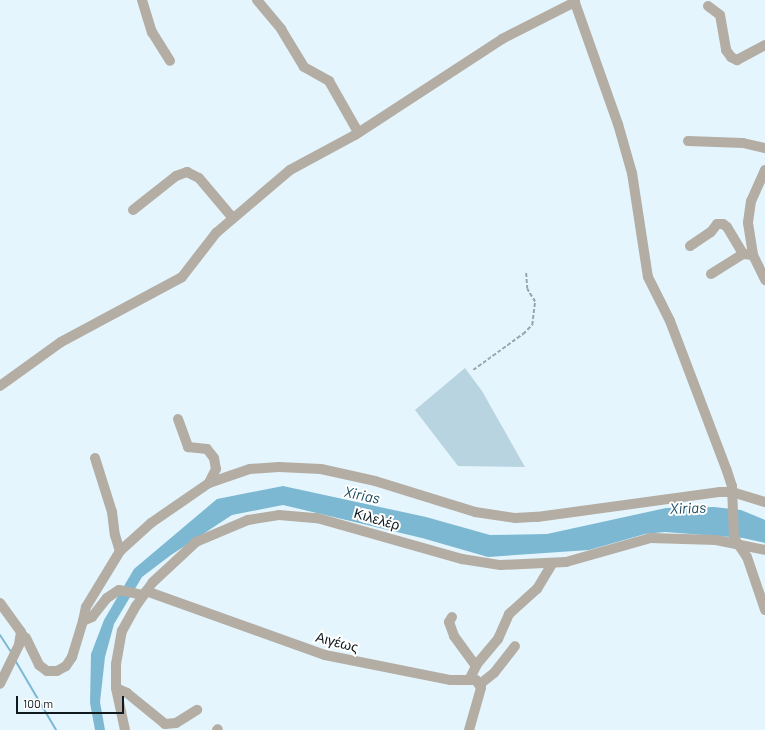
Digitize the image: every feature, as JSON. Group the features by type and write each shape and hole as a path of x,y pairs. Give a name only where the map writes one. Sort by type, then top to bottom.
{"street":[{"path":"142,0 152,32 170,61"},
{"path":"257,0 281,29 304,67 329,81 358,132"},
{"path":"0,386 61,342 182,277 211,237 232,217 286,173 358,132 502,39 575,1 632,173 648,277 670,321 727,471 732,496 736,541 747,557 765,610"},
{"path":"708,6 720,15 726,50 731,57 737,60 765,45"},
{"path":"688,141 743,143 765,148"},
{"path":"748,254 749,207 765,170"},
{"path":"133,210 176,176 187,172 199,178 232,217"},
{"path":"690,246 711,232 717,224 723,224 727,226 765,280"},
{"path":"711,274 748,254"},
{"path":"178,419 188,448 207,448 214,458 216,469 209,483"},
{"path":"95,458 112,512 119,549"},
{"path":"21,634 26,638 39,666 54,672 62,669 69,661 83,621 86,607 119,549 151,523 209,483 239,472 260,468 321,469 375,481 475,512 527,518 633,502 732,496 765,502"},
{"name":"Κιλελέρ","path":"125,730 116,688 116,664 122,631 144,593 183,554 205,537 248,520 279,515 326,520 476,562 501,565 552,564 584,558 643,539 674,538 736,541 765,550"},
{"path":"480,684 470,678 476,666 498,638 509,614 537,590 552,564"},
{"name":"Αιγέως","path":"83,621 92,617 107,598 119,590 144,593 330,657 450,680 470,678"},
{"path":"0,603 20,628 21,634 0,684"},
{"path":"452,617 449,622 454,636 476,666"},
{"path":"469,730 480,684 494,673 515,646"},
{"path":"116,688 127,693 165,724 176,723 197,710"}],"path":[{"path":"473,370 532,325 535,302 527,289 526,273"}],"water":[{"name":"Xirias","path":"283,486 426,517 490,535 547,534 666,508 714,507 741,510 765,520 765,543 743,538 665,532 645,534 589,550 488,557 422,538 283,505 232,515 171,555 142,577 114,624 105,657 100,702 105,730 95,730 90,703 91,654 104,620 134,569 217,499"}],"building":[{"path":"465,368 482,391 525,467 458,466 415,410"}],"waterway":[{"path":"0,635 11,652"},
{"path":"15,660 56,730"}]}
